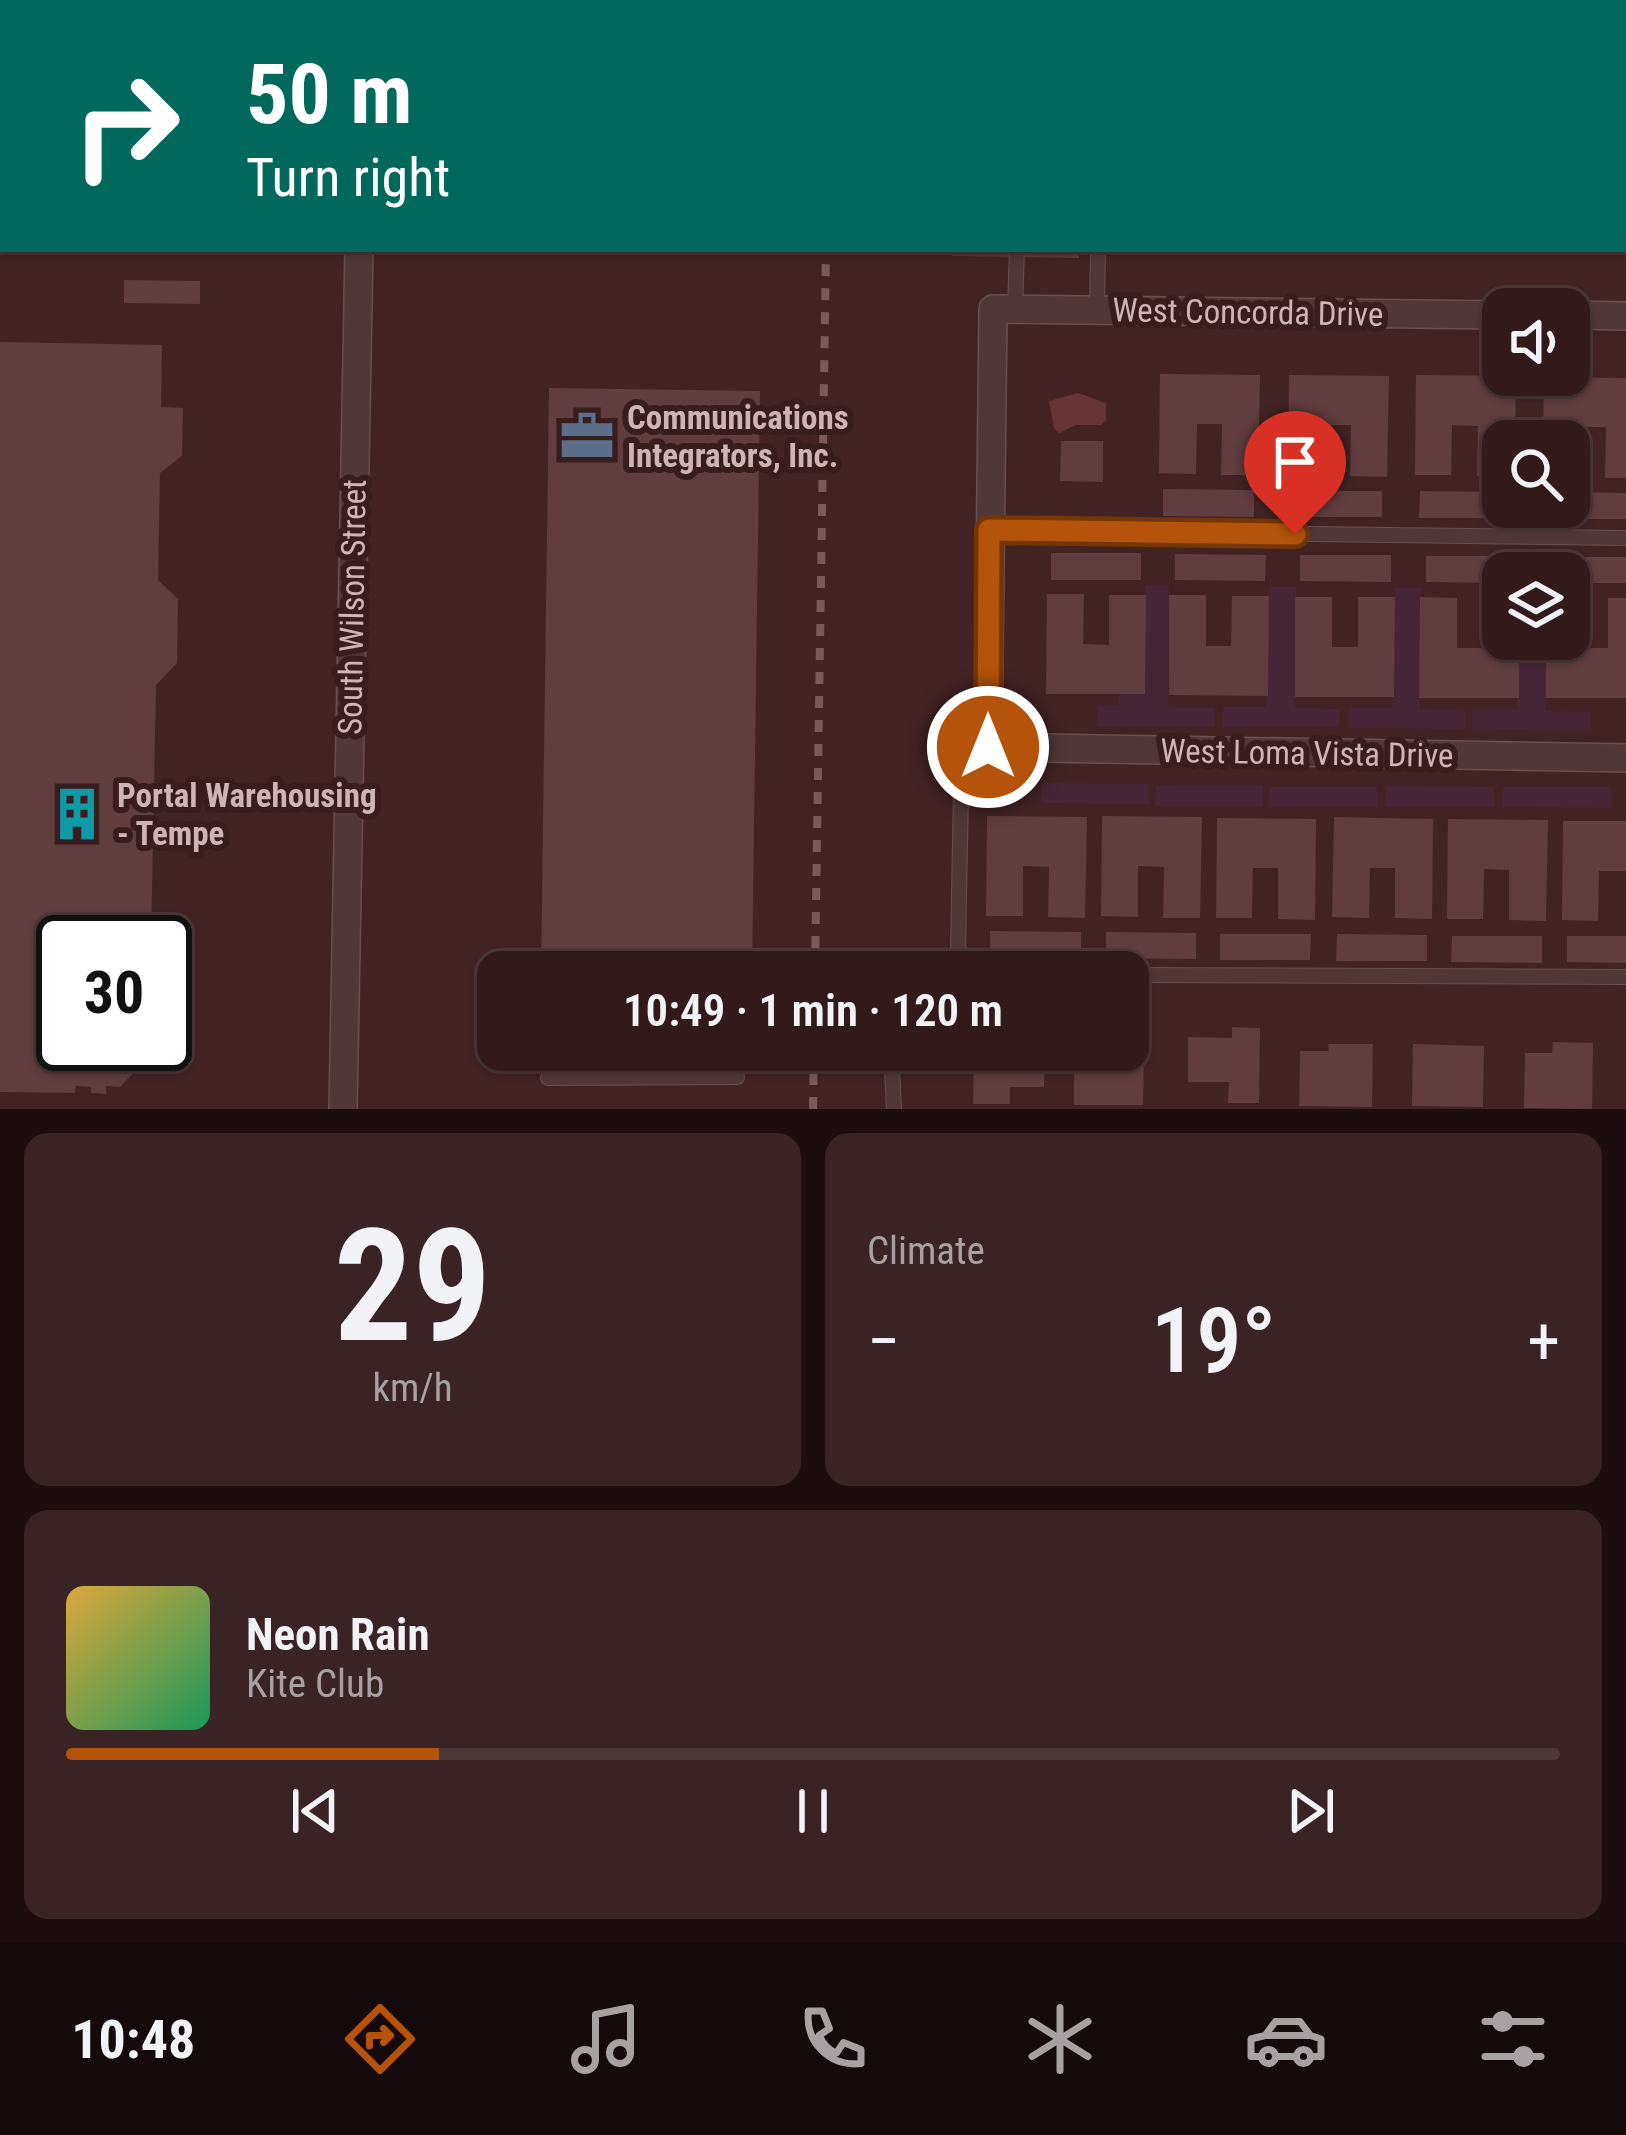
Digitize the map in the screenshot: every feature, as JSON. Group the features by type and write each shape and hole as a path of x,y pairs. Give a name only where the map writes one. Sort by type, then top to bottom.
{"street":[{"name":"South Wilson Street","path":"344,1109 358,252"},
{"name":"West Concorda Drive","path":"1004,309 1482,315"},
{"path":"988,747 989,530 1004,309"},
{"path":"1590,316 1626,316"},
{"name":"West Loma Vista Drive","path":"988,747 1626,758"}],"lane":[{"path":"1004,309 1015,252"},
{"path":"1097,310 1098,252"},
{"path":"989,530 1626,538"},
{"path":"959,951 961,791 988,747"},
{"path":"1149,974 1626,977"},
{"path":"891,1071 894,1109"},
{"path":"548,1078 737,1077"}],"shaded area":[{"path":"1078,393 1106,403 1106,420 1059,433 1049,401"},
{"path":"1145,586 1169,586 1168,707 1215,708 1214,727 1098,727 1098,706 1119,706 1119,694 1145,694"},
{"path":"1269,587 1296,587 1295,708 1340,709 1339,727 1223,727 1223,707 1266,707"},
{"path":"1395,588 1421,588 1420,709 1465,710 1465,729 1349,728 1349,708 1392,708"},
{"path":"1519,660 1546,660 1546,711 1590,712 1591,730 1472,729 1472,710 1517,710"},
{"path":"1041,783 1149,784 1149,804 1041,803"},
{"path":"1156,785 1263,786 1263,806 1155,806"},
{"path":"1386,786 1494,787 1494,807 1386,807"},
{"path":"1270,787 1377,787 1377,807 1269,807"},
{"path":"1503,787 1611,787 1611,808 1502,807"}],"building":[{"path":"952,252 1079,252 1079,258 952,256"},
{"path":"1468,252 1568,252 1568,254"},
{"path":"124,280 200,281 200,304 124,303"},
{"name":"Portal Warehousing - Tempe","path":"0,342 162,345 161,407 183,408 182,456 160,473 158,580 178,599 177,663 156,685 152,915 36,915 36,1071 135,1071 120,1087 106,1086 106,1094 76,1086 75,1093 0,1092"},
{"path":"1160,374 1260,375 1258,475 1221,475 1222,424 1197,424 1196,474 1159,473"},
{"path":"1289,375 1389,376 1387,477 1350,476 1351,425 1325,425 1324,475 1288,475"},
{"path":"1416,375 1482,376 1482,396 1516,396 1515,420 1482,420 1482,476 1477,476 1478,426 1452,425 1451,475 1415,475"},
{"path":"1590,378 1626,378 1626,478 1605,478 1606,427 1590,427 1590,420 1543,420 1544,396 1590,396"},
{"path":"549,388 760,391 752,951 541,951"},
{"path":"1061,441 1103,441 1103,482 1060,481"},
{"path":"1163,489 1254,490 1254,517 1163,516"},
{"path":"1291,491 1382,491 1382,517 1291,517"},
{"path":"1420,491 1482,492 1482,518 1419,518"},
{"path":"1590,492 1626,493 1626,519 1590,519"},
{"path":"1051,553 1141,553 1141,580 1051,580"},
{"path":"1175,554 1266,555 1265,581 1175,580"},
{"path":"1300,555 1391,555 1391,582 1300,581"},
{"path":"1426,556 1482,556 1482,583 1426,582"},
{"path":"1590,557 1626,557 1626,583 1590,583"},
{"path":"1047,594 1084,594 1083,644 1109,645 1109,595 1146,595 1145,694 1046,694"},
{"path":"1169,595 1206,595 1206,646 1231,646 1232,596 1269,596 1268,696 1169,695"},
{"path":"1295,597 1332,597 1332,647 1358,647 1358,597 1395,597 1394,697 1295,697"},
{"path":"1420,597 1457,598 1457,648 1482,648 1482,660 1519,660 1519,698 1419,698"},
{"path":"1608,598 1626,598 1626,698 1546,698 1546,660 1590,660 1590,648 1608,648"},
{"path":"987,816 1087,817 1085,918 1048,917 1049,867 1023,866 1023,916 986,916"},
{"path":"1102,816 1202,817 1200,918 1163,918 1164,867 1138,866 1138,917 1101,916"},
{"path":"1334,817 1433,819 1432,919 1395,918 1395,868 1370,868 1369,918 1332,917"},
{"path":"1217,818 1316,819 1315,920 1278,919 1278,868 1253,868 1252,918 1216,918"},
{"path":"1448,819 1548,820 1546,921 1509,920 1509,870 1484,869 1483,919 1447,919"},
{"path":"1563,821 1626,821 1626,871 1599,871 1598,921 1562,920"},
{"path":"990,931 1081,932 1081,951 990,951"},
{"path":"1106,932 1196,933 1196,959 1149,958 1149,951 1106,951"},
{"path":"1220,934 1311,934 1310,960 1220,960"},
{"path":"1337,934 1427,935 1427,961 1336,961"},
{"path":"1452,936 1542,936 1542,963 1451,962"},
{"path":"1567,936 1626,936 1626,963 1567,962"},
{"path":"1232,1027 1260,1028 1259,1103 1228,1103 1229,1082 1188,1082 1188,1037 1232,1038"},
{"path":"1553,1042 1593,1043 1592,1109 1524,1108 1525,1053 1552,1053"},
{"path":"1328,1044 1373,1044 1372,1107 1299,1106 1300,1051 1329,1051"},
{"path":"1413,1044 1484,1046 1483,1107 1412,1106"},
{"path":"974,1071 1044,1071 1044,1087 1010,1087 1010,1104 973,1104"},
{"path":"1074,1071 1144,1071 1143,1105 1074,1105"}],"railway":[{"path":"815,951 826,252"},
{"path":"813,1109 814,1071"}],"place":[{"name":"Communications Integrators, Inc.","path":"587,436"},
{"name":"Portal Warehousing - Tempe","path":"77,814"}],"route":[{"path":"988,747 989,530 1295,534"}]}
